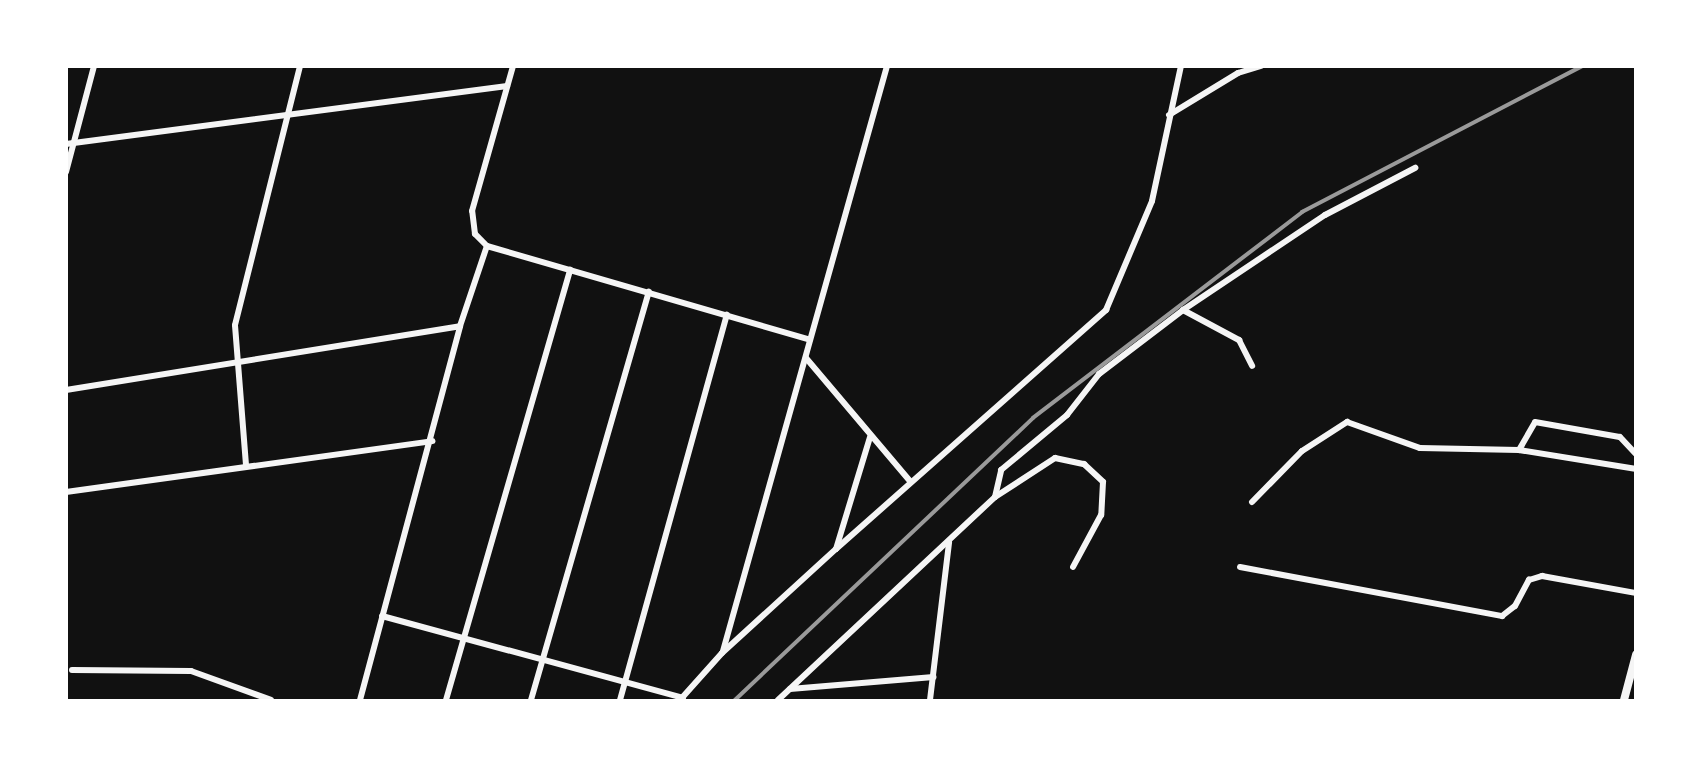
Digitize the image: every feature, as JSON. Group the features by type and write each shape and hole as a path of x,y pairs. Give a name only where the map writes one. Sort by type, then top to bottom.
{"street":[{"path":"66,172 94,66"},
{"path":"247,465 241,360 235,325 300,66"},
{"path":"513,66 472,211 475,234 487,246 810,340"},
{"path":"722,653 887,66"},
{"path":"382,616 681,699 722,653 911,481 1106,310 1152,201 1181,66"},
{"path":"1169,115 1238,73 1261,66"},
{"path":"66,144 508,86"},
{"path":"995,497 1001,470 1067,415 1099,374 1183,310 1325,215 1415,168"},
{"path":"360,701 432,441 460,326 487,246"},
{"path":"446,701 570,269"},
{"path":"531,701 649,292"},
{"path":"1183,310 1239,341 1252,366"},
{"path":"620,701 727,315"},
{"path":"66,390 460,326"},
{"path":"806,358 870,437 911,481"},
{"path":"1252,502 1302,451 1347,422 1420,448 1519,450 1636,469"},
{"path":"1519,450 1535,422 1620,437 1636,454"},
{"path":"836,549 870,437"},
{"path":"66,492 432,441"},
{"path":"778,701 995,497 1055,458 1084,464 1102,482 1101,515 1073,567"},
{"path":"930,701 949,542"},
{"path":"1240,567 1502,616 1515,606 1529,580 1542,576 1636,593"},
{"path":"1624,701 1636,655"},
{"path":"72,670 191,671 271,701"},
{"path":"790,689 934,677"}],"railway":[{"path":"735,700 1033,418 1302,212 1583,66"}]}
